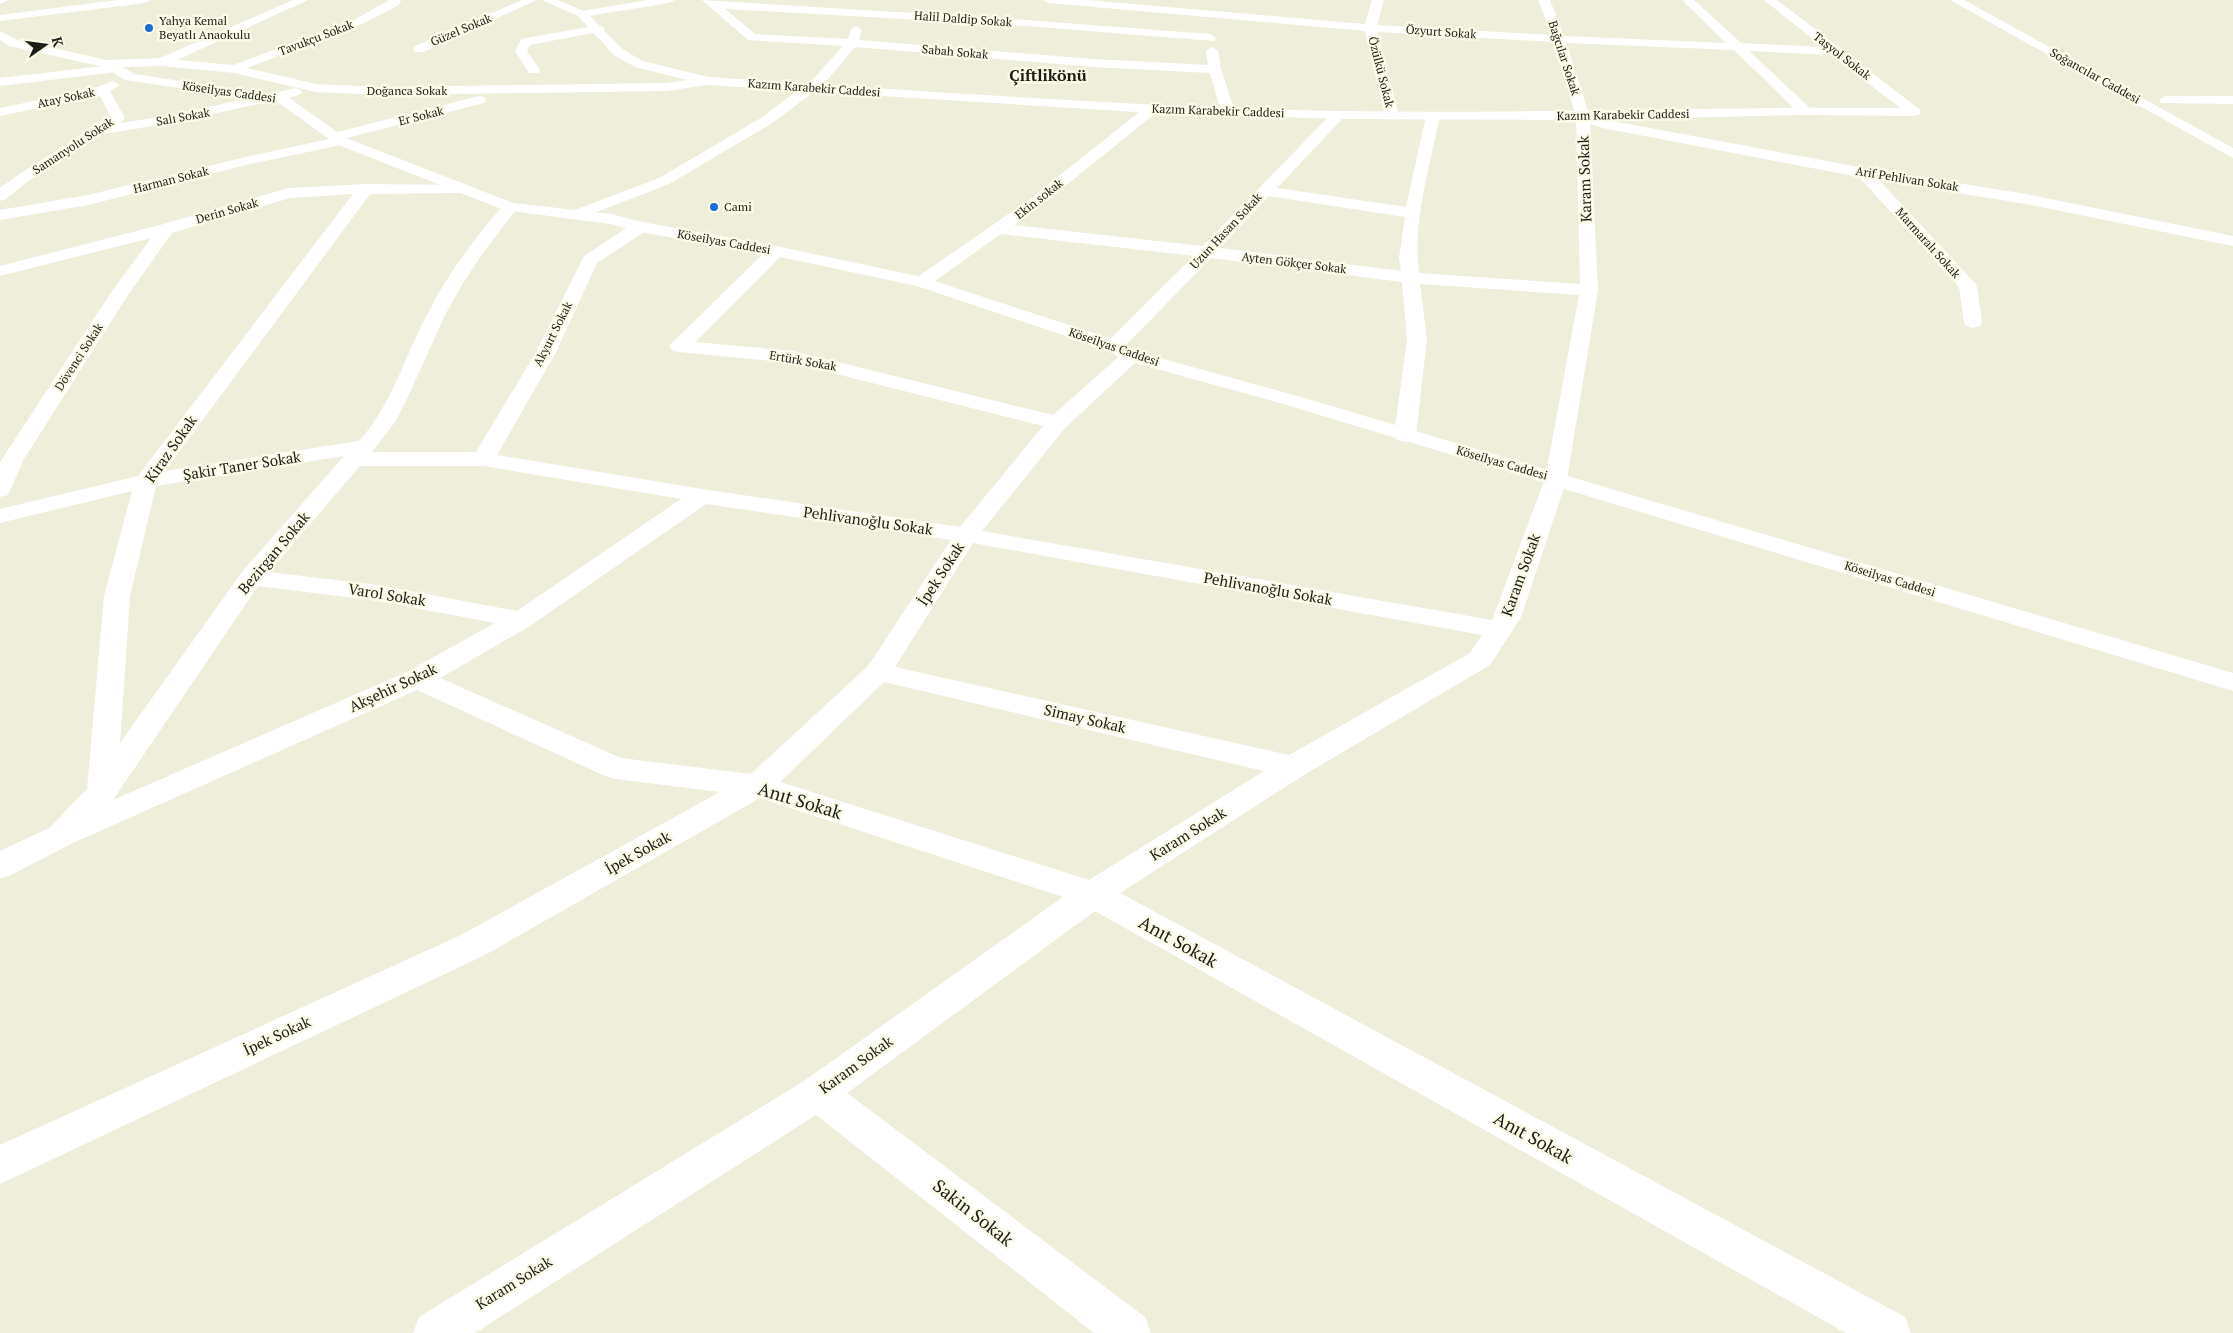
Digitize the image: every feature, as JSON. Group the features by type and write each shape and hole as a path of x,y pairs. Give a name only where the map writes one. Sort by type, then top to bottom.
{"street":[{"path":"0,18 146,0"},
{"path":"162,62 302,0"},
{"name":"Tavukçu Sokak","path":"234,70 358,22 395,3 395,0"},
{"name":"Güzel Sokak","path":"419,49 531,0"},
{"name":"Kazım Karabekir Caddesi","path":"548,0 582,14 618,52 639,64 708,81 1152,109 1338,115 1582,116 1805,111 1914,112"},
{"path":"582,14 669,0"},
{"path":"578,214 664,181 766,121 813,88 852,43 862,12 878,0"},
{"name":"Özyurt Sokak","path":"1048,0 1370,28 1559,39 1835,51"},
{"path":"1224,0 1221,14 1210,38 1215,69 1228,112"},
{"name":"Özülkü Sokak","path":"1378,0 1370,28 1392,116"},
{"name":"Bağcılar Sokak","path":"1544,0 1559,39 1582,116"},
{"path":"1688,0 1805,111"},
{"name":"Taşyol Sokak","path":"1770,0 1914,112"},
{"name":"Soğancılar Caddesi","path":"1956,0 2233,154"},
{"name":"Soğancılar Caddesi","path":"1980,0 2064,46"},
{"name":"Halil Daldip Sokak","path":"712,3 1025,23 1210,38"},
{"name":"Sabah Sokak","path":"712,3 752,38 852,43 1093,63 1215,69"},
{"path":"534,70 521,51 525,42 598,29"},
{"name":"Köseilyas Caddesi","path":"0,35 14,43 118,70 283,100 338,139 510,207 611,219 640,227 776,251 922,282 1123,351 2233,682"},
{"name":"Doğanca Sokak","path":"118,70 162,62 234,70 316,88 378,91 507,91 666,87 708,81"},
{"path":"0,82 118,70"},
{"name":"Atay Sokak","path":"0,112 97,92 118,70"},
{"name":"Salı Sokak","path":"94,131 166,120 316,88"},
{"name":"Er Sokak","path":"338,139 453,108 507,91"},
{"name":"Samanyolu Sokak","path":"0,196 23,178 64,153 94,131 118,118 106,94 97,92"},
{"path":"2191,114 2162,98 2233,100"},
{"name":"Ekin sokak","path":"922,282 1000,229 1152,109"},
{"name":"Uzun Hasan Sokak","path":"1123,351 1165,297 1264,190 1338,115"},
{"path":"1404,435 1417,339 1408,258 1414,213 1433,116"},
{"name":"Arif Pehlivan Sokak","path":"1582,116 1603,124 1864,173 2036,201 2233,241"},
{"name":"Karam Sokak","path":"435,1333 817,1093 1093,894 1293,767 1480,660 1508,617 1556,479 1589,290 1582,116"},
{"name":"Harman Sokak","path":"7,214 88,200 338,139"},
{"path":"250,160 263,171"},
{"name":"Marmaralı Sokak","path":"1864,173 1968,286 1974,322"},
{"path":"276,182 289,193"},
{"name":"Derin Sokak","path":"0,271 166,229 289,193 366,189 458,188"},
{"name":"Kiraz Sokak","path":"102,792 117,596 146,481 366,189"},
{"path":"1264,190 1414,213"},
{"name":"Bezirgan Sokak","path":"0,866 60,836 102,792 251,577 360,452 390,413 447,293 510,207"},
{"path":"0,234 7,214"},
{"name":"Akyurt Sokak","path":"483,459 546,352 590,260 640,227"},
{"name":"Dövenci Sokak","path":"0,490 13,459 119,294 166,229"},
{"name":"Ayten Gökçer Sokak","path":"1000,229 1207,252 1411,278 1589,290"},
{"name":"Ertürk Sokak","path":"776,251 678,346 793,357 1057,423"},
{"name":"İpek Sokak","path":"0,1165 473,945 757,786 878,672 966,535 1057,423 1123,351"},
{"name":"Şakir Taner Sokak","path":"0,516 146,481 360,452"},
{"name":"Pehlivanoğlu Sokak","path":"360,452 483,459 702,496 966,535 1499,630"},
{"name":"Akşehir Sokak","path":"60,836 417,678 521,620 702,496"},
{"name":"Varol Sokak","path":"251,577 378,593 521,620"},
{"name":"Simay Sokak","path":"878,672 1293,767"},
{"name":"Anıt Sokak","path":"417,678 616,768 757,786 1093,894 1889,1333"},
{"name":"Sakin Sokak","path":"817,1093 1128,1333"}],"place":[{"name":"Yahya Kemal Beyatlı Anaokulu","path":"149,28"},
{"name":"Cami","path":"714,207"}],"district":[{"name":"Çiftlikönü","path":"1048,75"}]}
